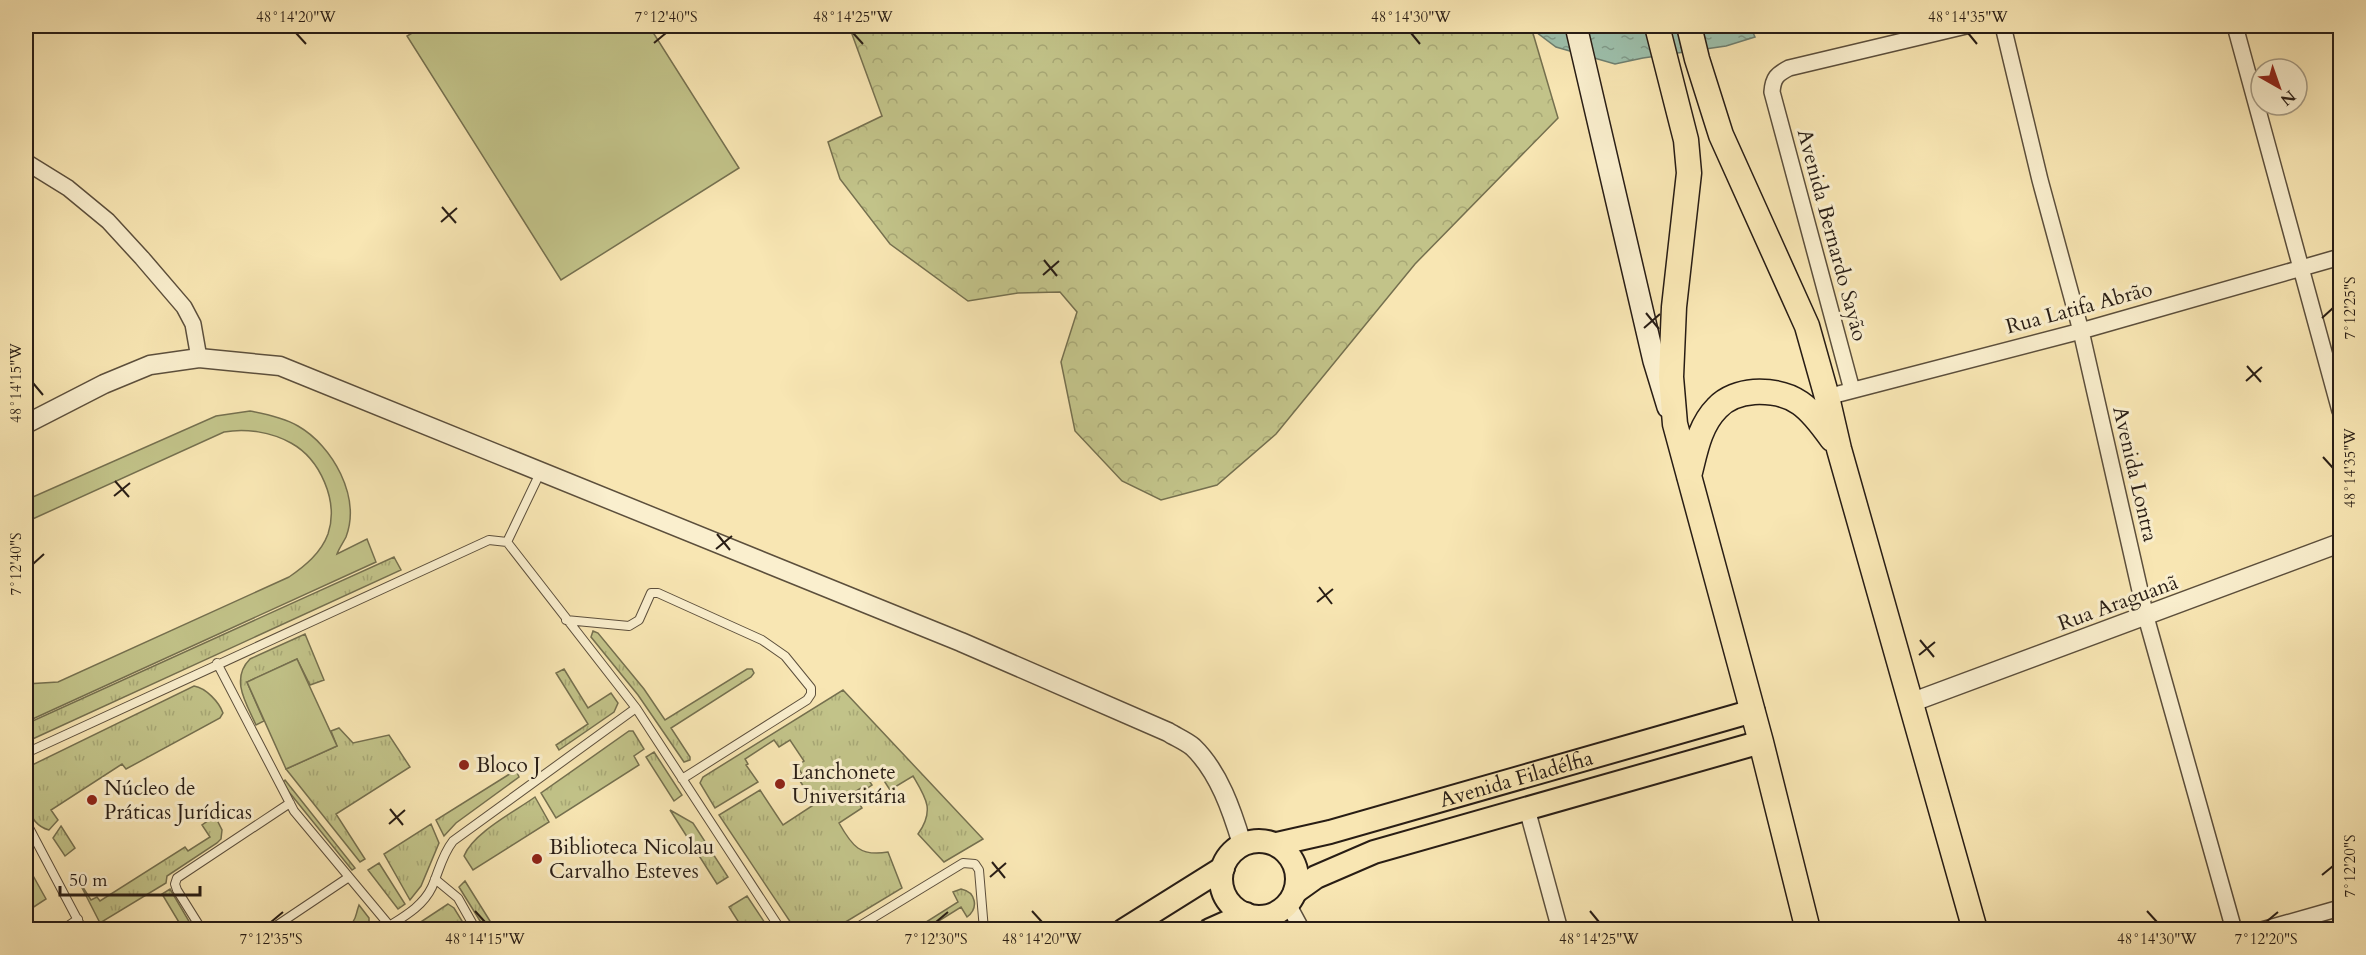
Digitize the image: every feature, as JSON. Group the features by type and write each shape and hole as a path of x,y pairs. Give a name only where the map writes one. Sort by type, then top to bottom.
{"highway":[{"path":"1657,26 1686,140 1689,173 1674,307 1671,384 1674,424 1753,711 1808,930"},
{"path":"1689,26 1721,135 1807,326 1839,449 1975,930"},
{"path":"1689,477 1700,433 1717,407 1740,393 1769,391 1793,397 1814,413 1839,449"}],"main road":[{"path":"1576,26 1654,361 1674,424"},
{"name":"Avenida Filadélfia","path":"1276,844 1330,832 1753,711"},
{"name":"Avenida Filadélfia","path":"1292,898 1316,877 1374,852 1761,742"},
{"path":"1266,841 1276,844 1286,850 1297,870 1292,898 1280,911 1269,916 1257,917 1236,909 1228,901 1221,879 1222,868 1227,859 1242,844 1266,841"},
{"path":"1124,930 1222,868"},
{"path":"1210,930 1246,914"}],"street":[{"name":"Avenida Bernardo Sayão","path":"1852,390 1772,92 1773,80 1779,72 1789,68 1966,26"},
{"name":"Avenida Lontra","path":"2002,26 2040,180 2081,331 2146,616 2234,930"},
{"path":"2235,26 2340,411"},
{"path":"26,162 76,195 108,220 184,307 193,324 199,358"},
{"name":"Rua Latifa Abrão","path":"1827,397 2081,331 2340,257"},
{"path":"26,424 104,384 150,365 199,358 280,366 961,642 1168,732 1192,747 1208,766 1232,813 1242,844"},
{"name":"Rua Araguanã","path":"1910,703 2340,543"},
{"path":"1527,809 1560,930"},
{"path":"1292,898 1302,930"},
{"path":"2262,930 2340,909"}],"lane":[{"path":"507,542 541,471"},
{"path":"26,753 217,663 489,540 507,542 636,708 782,930"},
{"path":"566,620 629,626 639,620 651,593 657,593 762,639 784,656 811,688 811,694 807,700 682,779"},
{"path":"217,663 303,824 349,877 386,927 426,898 444,851 453,841 636,708"},
{"path":"202,930 177,890 175,884 177,878 290,803"},
{"path":"26,822 83,930"},
{"path":"853,930 963,863 975,864 979,870 984,930"},
{"path":"270,930 349,877"},
{"path":"435,879 458,898 476,930"},
{"path":"62,930 78,919"},
{"path":"33,930 44,926 54,930"}],"green space":[{"path":"424,26 649,26 739,168 561,280 407,36"},
{"path":"849,26 1528,26 1532,30 1558,118 1415,264 1276,434 1217,485 1161,500 1122,481 1075,431 1061,362 1077,312 1060,292 1018,293 968,301 890,244 840,179 828,142 882,116"},
{"path":"250,411 293,423 311,435 333,459 347,490 350,506 350,522 346,537 337,554 367,539 376,562 26,722 26,684 58,682 289,577 307,564 317,553 328,534 331,521 329,495 318,470 311,459 291,443 275,436 250,431 224,432 26,522 26,500 216,416"},
{"path":"394,557 401,570 26,742 26,724"},
{"path":"593,631 598,633 644,689 665,720 747,669 752,669 754,673 671,728 690,757 690,760 684,762 638,695 591,637"},
{"path":"305,634 324,680 310,685 297,659 247,682 264,721 256,725 244,700 240,683 244,667 250,659"},
{"path":"297,659 337,746 286,769 247,682"},
{"path":"564,669 588,708 611,693 618,703 614,712 559,750 556,745 588,724 556,673"},
{"path":"194,686 215,700 223,713 220,718 126,769 122,764 51,810 58,820 49,830 34,820 27,804 26,768"},
{"path":"843,690 983,839 944,862 918,834 926,818 927,804 913,776 890,790 881,776 870,782 872,785 866,789 864,786 853,793 862,808 839,823 848,838 858,848 870,853 888,852 902,888 834,929 795,929 719,815 760,790 783,825 815,804 798,778 802,774 797,766 804,761 790,740 779,747 774,740 745,759 748,764 746,765 758,782 715,808 700,783 703,777"},
{"path":"339,728 353,743 389,735 410,767 336,814 365,859 360,862 286,769 337,746 331,731"},
{"path":"629,731 633,731 644,749 634,756 639,765 556,818 541,793"},
{"path":"654,752 682,795 674,801 646,757"},
{"path":"516,770 519,777 456,823 444,836 436,820"},
{"path":"285,780 355,868 352,870 289,792 283,782"},
{"path":"535,797 549,822 473,870 464,856 469,847 485,831"},
{"path":"670,810 693,823 728,877 717,884"},
{"path":"215,816 222,830 221,839 217,843 167,876 166,883 100,923 77,878 91,900 97,897 100,901 185,847 188,851 210,837 202,825"},
{"path":"431,824 439,843 421,886 410,900 384,854"},
{"path":"61,826 75,848 65,856 53,838"},
{"path":"26,863 46,899 26,912"},
{"path":"379,863 405,904 398,909 368,870"},
{"path":"465,881 495,929 485,929 459,887"},
{"path":"170,889 193,928 183,929 162,894"},
{"path":"961,889 970,893 974,901 973,909 967,917 961,907 926,929 915,929 958,902 953,892"},
{"path":"747,896 769,929 743,929 729,907"},
{"path":"448,904 454,908 467,929 410,929"},
{"path":"359,905 369,918 369,927 343,929 353,921"}],"water":[{"path":"1528,26 1750,26 1755,37 1726,46 1615,64 1556,47"}],"place":[{"name":"Bloco J","path":"464,765"},
{"name":"Lanchonete Universitária","path":"780,784"},
{"name":"Núcleo de Práticas Jurídicas","path":"92,800"},
{"name":"Biblioteca Nicolau Carvalho Esteves","path":"537,859"}]}
